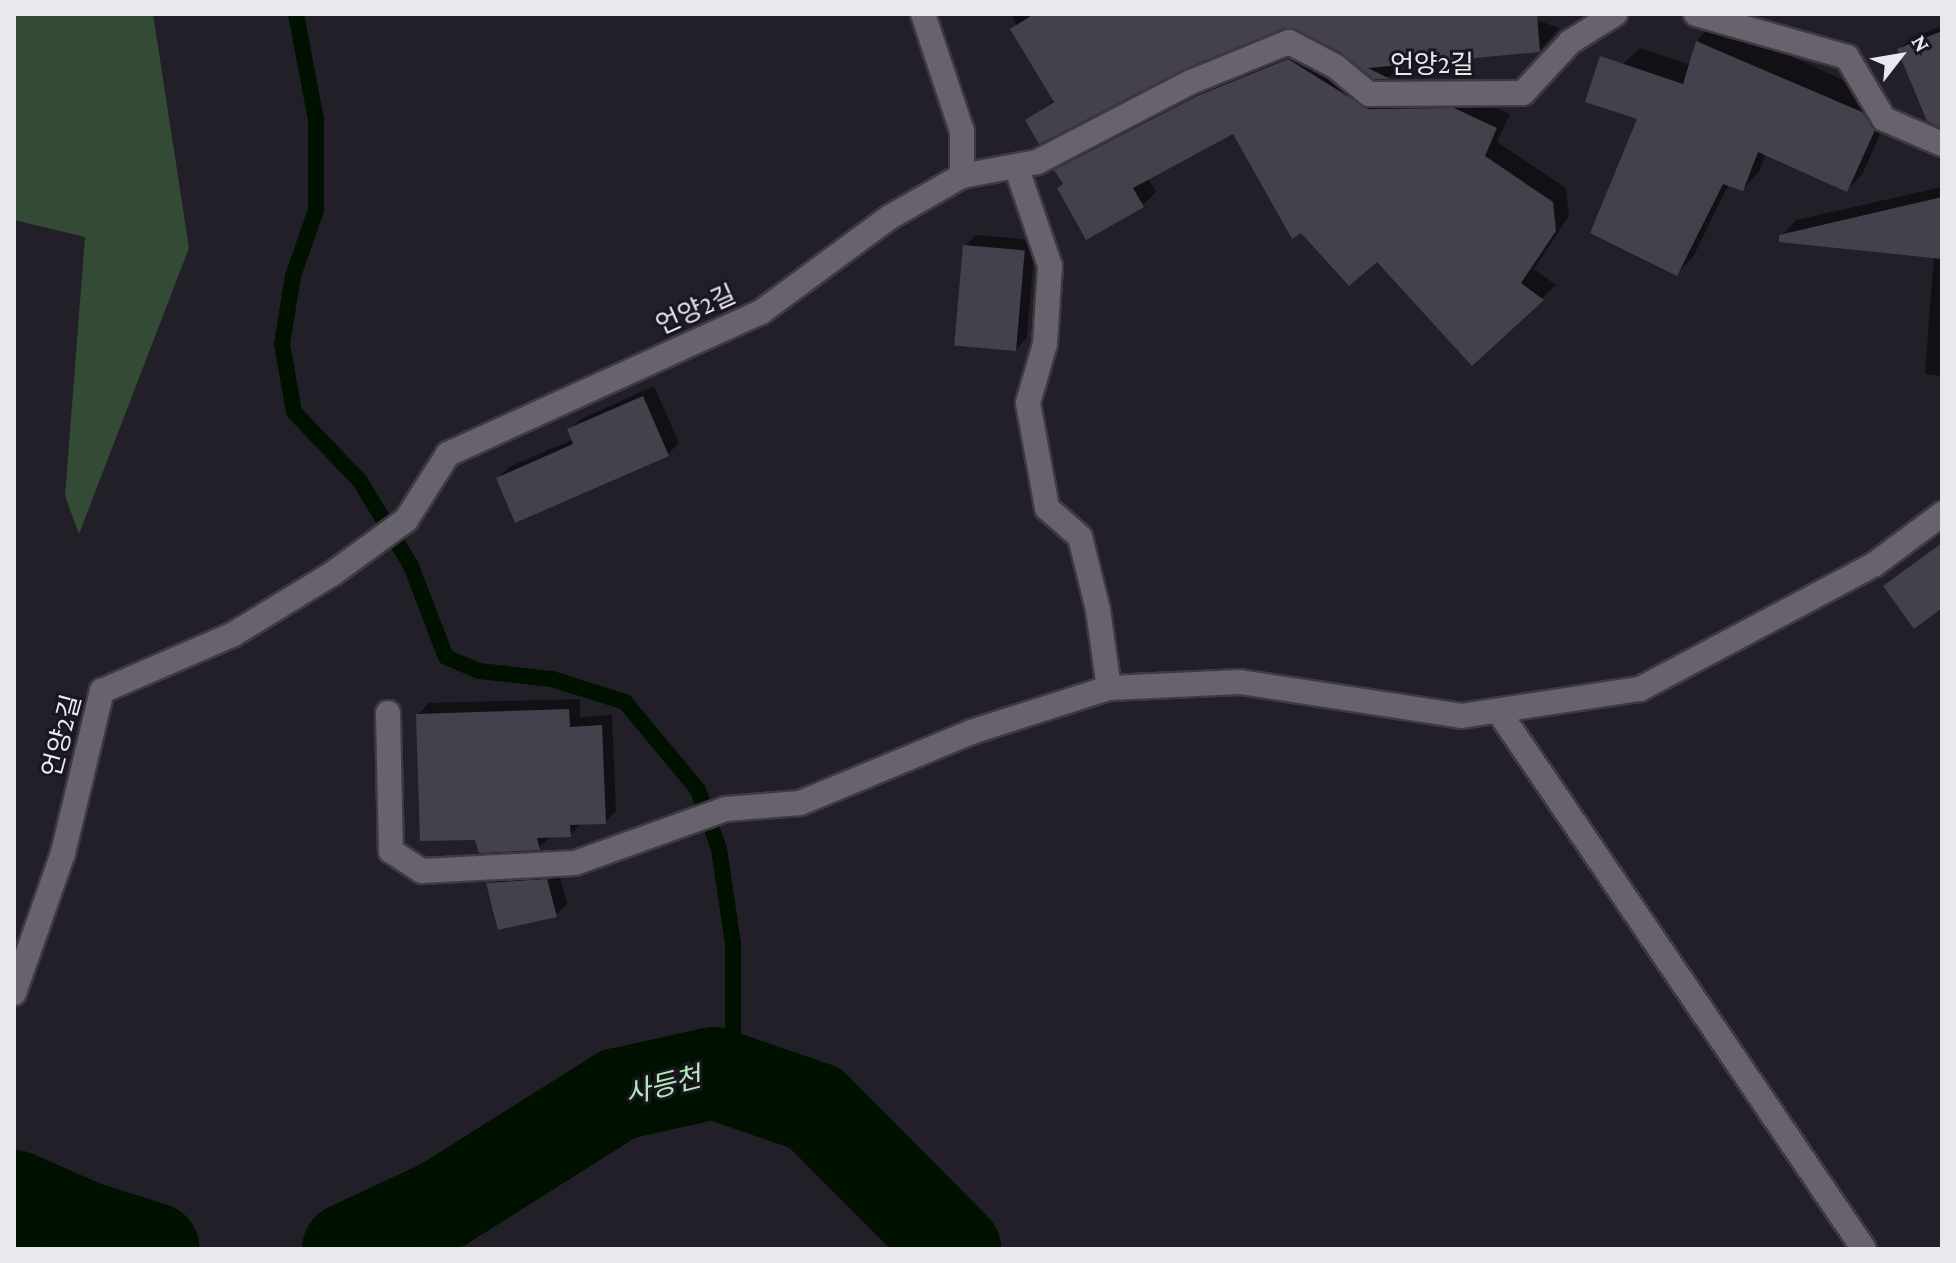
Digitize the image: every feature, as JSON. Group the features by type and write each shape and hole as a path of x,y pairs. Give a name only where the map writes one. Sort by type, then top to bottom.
{"lane":[{"path":"923,14 962,131 962,176"},
{"name":"언양2길","path":"14,993 63,853 102,691 232,635 378,540 406,520 448,454 761,312 890,217 962,176 1037,162 1191,82 1289,42 1335,66 1369,94 1523,93 1570,42 1615,14"},
{"path":"1696,14 1847,57 1884,119 1942,144"},
{"path":"1016,166 1050,266 1045,344 1028,403 1047,508 1080,537 1098,610 1109,688"},
{"path":"388,713 391,851 422,871 575,863 726,809 800,803 971,732 1109,688 1240,682 1461,716 1640,689 1875,564 1942,514"},
{"path":"1499,712 1864,1249"}],"green space":[{"path":"14,14 153,14 189,248 79,534 65,496 85,237 14,220"}],"building":[{"path":"1034,14 1537,14 1540,52 1368,68 1390,79 1374,79 1342,53 1296,29 1284,28 1184,69 1039,144 1025,120 1054,102 1010,29"},
{"path":"1942,31 1942,128 1927,121 1897,49"},
{"path":"1696,41 1862,112 1875,130 1847,192 1758,152 1743,191 1723,184 1677,276 1590,233 1637,119 1585,102 1600,56 1683,84"},
{"path":"1288,59 1368,109 1454,108 1497,128 1485,156 1553,202 1556,231 1521,283 1544,300 1472,366 1377,262 1349,286 1301,233 1292,239 1233,134 1133,188 1144,207 1086,240 1057,188 1063,184 1054,170 1197,96"},
{"path":"1942,197 1942,259 1779,242 1779,235"},
{"path":"963,245 1025,250 1016,351 954,346"},
{"path":"643,396 669,456 515,523 496,478 573,444 567,429"},
{"path":"1942,543 1942,608 1914,629 1883,586"},
{"path":"569,709 570,727 602,725 606,824 570,825 571,837 537,838 540,850 479,853 475,840 420,841 416,714"},
{"path":"547,879 557,917 498,930 486,883"}],"waterway":[{"path":"296,14 316,120 316,210 293,276 282,344 294,412 360,481 411,566 446,657 479,671 552,679 625,702 698,790 719,849 733,944 733,1080"},
{"name":"사등천","path":"348,1249 444,1204 619,1094 714,1073 815,1108 955,1249"},
{"name":"사등천","path":"14,1196 85,1227 154,1249"}]}
